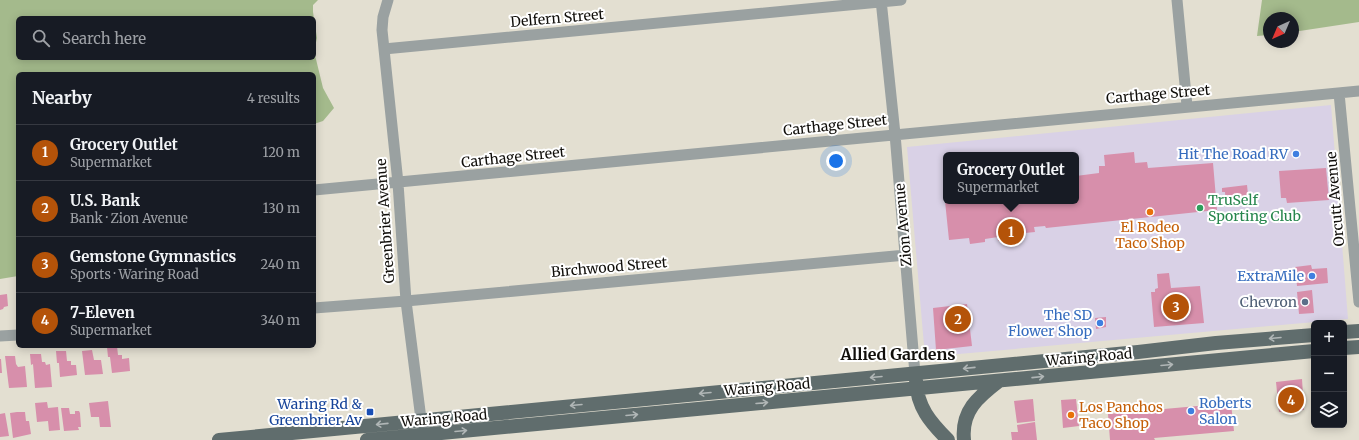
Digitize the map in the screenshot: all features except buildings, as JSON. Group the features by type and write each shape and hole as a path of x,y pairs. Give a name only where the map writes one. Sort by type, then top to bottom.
{"main road":[{"path":"1347,332 1359,331"},
{"name":"Waring Road","path":"219,440 915,374 1216,343 1311,335"},
{"path":"1347,348 1359,347"},
{"name":"Waring Road","path":"367,440 423,437 1311,351"},
{"name":"Zion Avenue","path":"915,374 916,389 924,413 948,440"},
{"path":"964,440 965,422 969,410 983,394 999,381"}],"street":[{"name":"Greenbrier Avenue","path":"388,0 383,17 382,30 398,183 406,301 423,437"},
{"name":"Delfern Street","path":"384,49 901,0"},
{"path":"1177,0 1187,106"},
{"name":"Zion Avenue","path":"881,1 906,254 915,374"},
{"name":"Carthage Street","path":"316,190 1187,106 1359,91"},
{"name":"Orcutt Avenue","path":"1339,93 1355,210 1359,302"},
{"name":"Birchwood Street","path":"316,308 406,301 906,254"},
{"path":"0,336 16,335"}],"shaded area":[{"path":"1331,105 1348,319 1311,320 1311,322 925,357 907,147"}],"green space":[{"path":"0,0 318,0 313,5 314,16 16,16 16,60 316,59 323,88 334,108 323,121 316,123 316,72 16,72 16,276 0,279"},
{"path":"1262,0 1359,0 1359,22 1299,31 1299,12 1263,12 1263,36 1257,36"}],"place":[{"name":"Hit The Road RV","path":"1296,154"},
{"name":"TruSelf Sporting Club","path":"1200,208"},
{"name":"El Rodeo Taco Shop","path":"1150,212"},
{"name":"Grocery Outlet","path":"1011,232"},
{"name":"ExtraMile","path":"1312,276"},
{"name":"Chevron","path":"1305,302"},
{"name":"Gemstone Gymnastics","path":"1176,307"},
{"name":"U.S. Bank","path":"958,319"},
{"name":"The SD Flower Shop","path":"1100,323"},
{"name":"7-Eleven","path":"1291,400"},
{"name":"Roberts Salon","path":"1191,411"},
{"name":"Waring Rd & Greenbrier Av","path":"370,412"},
{"name":"Los Panchos Taco Shop","path":"1071,415"}],"district":[{"name":"Allied Gardens","path":"898,354"}]}
